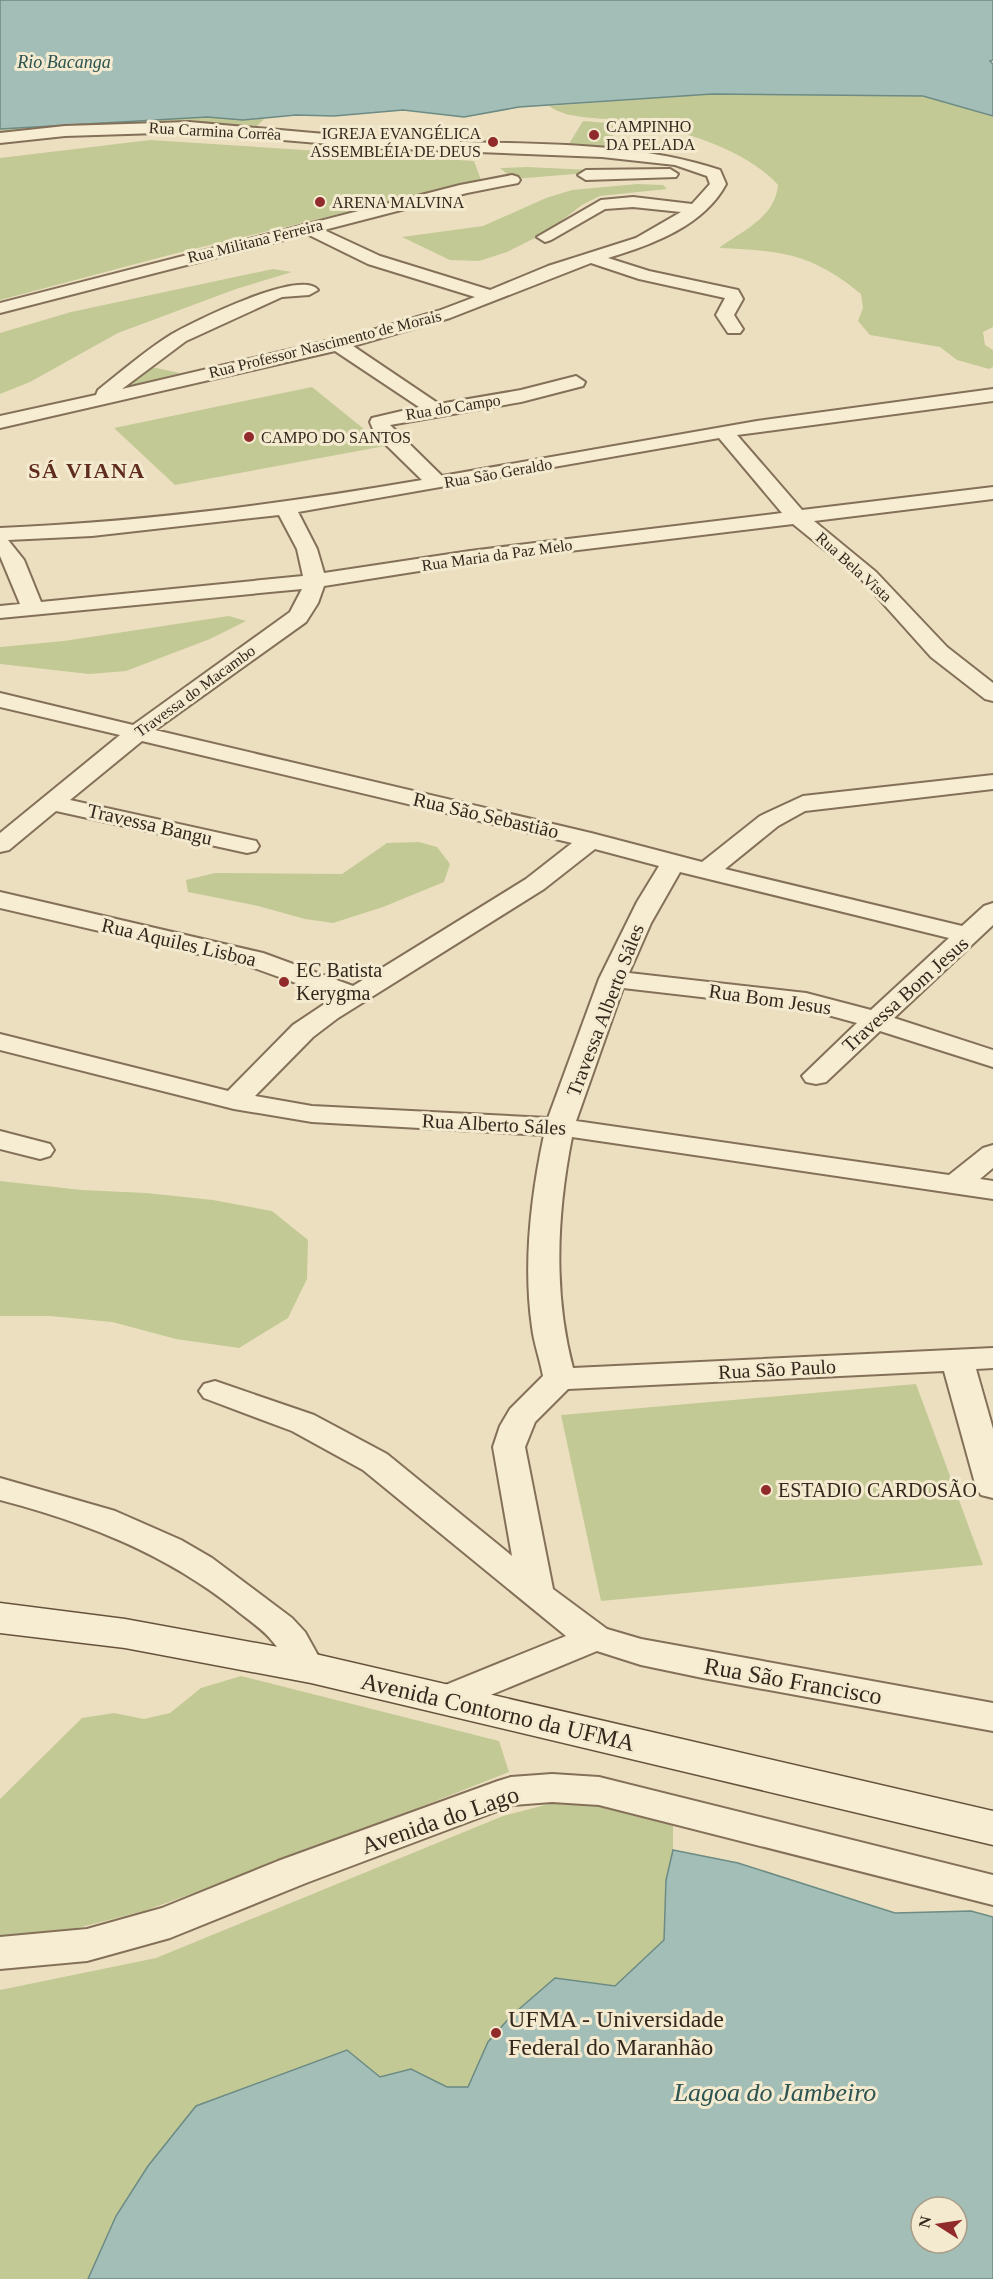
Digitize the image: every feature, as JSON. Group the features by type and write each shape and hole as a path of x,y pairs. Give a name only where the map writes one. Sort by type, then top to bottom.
{"main road":[{"name":"Avenida Contorno da UFMA","path":"0,1618 148,1635 307,1668 993,1828"}],"street":[{"name":"Rua Carmina Corrêa","path":"0,138 65,131 189,128 376,142 602,152 677,161 714,173"},
{"path":"545,237 601,205 633,202 695,209 713,195 718,184 714,173 586,175"},
{"name":"Rua Militana Ferreira","path":"0,308 466,188 512,180"},
{"name":"Rua Professor Nascimento de Morais","path":"0,422 338,344 429,320 591,258 635,246 674,226 695,209"},
{"path":"307,228 374,260 491,296"},
{"path":"591,258 645,275 732,294 734,299 725,315 734,329"},
{"path":"96,400 157,351 192,331 276,293 288,290 309,290"},
{"path":"338,344 436,410"},
{"name":"Rua do Campo","path":"437,483 378,425 386,419 521,396 576,382"},
{"name":"Rua São Geraldo","path":"0,534 132,526 285,508 724,432 993,394"},
{"name":"Rua Bela Vista","path":"724,432 796,516 869,576 939,652 993,694"},
{"name":"Rua Maria da Paz Melo","path":"0,612 32,607 316,581 470,557 993,493"},
{"path":"285,508 305,544 316,581"},
{"path":"0,543 14,560 32,607"},
{"name":"Travessa do Macambo","path":"0,845 138,732 211,677 298,617 308,605 316,581"},
{"name":"Rua São Sebastião","path":"0,700 591,840 853,909 970,935"},
{"path":"707,871 775,816 792,806 811,801 993,782"},
{"name":"Travessa Bangu","path":"52,802 247,846"},
{"path":"234,1101 303,1031 354,994 535,884 591,840"},
{"name":"Travessa Alberto Sáles","path":"561,1379 546,1319 548,1218 560,1126 612,979 634,929 675,861"},
{"name":"Rua Aquiles Lisboa","path":"0,900 254,959 354,994"},
{"name":"Travessa Bom Jesus","path":"816,1076 970,935 993,911"},
{"name":"Rua Bom Jesus","path":"612,979 806,1001 876,1020 993,1059"},
{"name":"Rua Alberto Sáles","path":"0,1042 234,1101 312,1114 560,1126 993,1190"},
{"path":"0,1140 40,1150"},
{"path":"956,1184 993,1154"},
{"name":"Rua São Paulo","path":"561,1379 993,1358"},
{"path":"957,1359 993,1487"},
{"path":"536,1592 509,1448 513,1430 522,1413 561,1379"},
{"name":"Rua São Francisco","path":"215,1391 303,1423 359,1452 595,1638 641,1652 703,1665 993,1717"},
{"path":"0,1489 48,1500 102,1518 205,1569 246,1598 286,1633 307,1668"},
{"path":"446,1699 595,1638"},
{"name":"Avenida do Lago","path":"0,1953 87,1945 170,1922 292,1872 473,1804 511,1791 552,1788 599,1791 993,1890"}],"green space":[{"path":"712,94 923,96 993,116 993,327 983,332 985,345 993,350 993,367 989,369 957,360 940,347 870,335 858,321 863,308 861,294 843,280 811,262 778,253 719,248 764,215 776,196 778,185 745,159 725,148 658,127 572,115 549,106"},
{"path":"207,117 264,119 254,129 0,134 0,129 8,128"},
{"name":"CAMPINHO DA PELADA","path":"583,121 622,124 602,150 567,147"},
{"path":"150,140 474,161 481,180 177,253 0,300 0,158"},
{"path":"500,168 613,171 513,179"},
{"path":"637,184 663,185 667,189 600,196 582,205 547,232 507,252 479,261 450,260 402,237 483,226 546,198 572,190"},
{"path":"273,269 292,272 236,289 118,333 30,382 0,394 0,333 71,312"},
{"path":"142,365 180,373 148,383 103,390"},
{"name":"CAMPO DO SANTOS","path":"312,387 385,446 175,485 114,428"},
{"path":"229,616 246,621 210,639 126,671 89,674 0,664 0,647 64,641"},
{"path":"419,842 437,847 450,864 444,882 383,907 333,923 305,919 258,906 188,892 186,880 215,873 342,874 387,843"},
{"path":"0,1181 213,1200 272,1211 308,1240 307,1279 288,1318 239,1348 176,1339 112,1322 50,1316 0,1316"},
{"name":"ESTADIO CARDOSÃO","path":"916,1384 983,1565 601,1601 561,1415"},
{"path":"241,1676 499,1741 509,1772 304,1853 144,1911 54,1934 0,1936 0,1799 82,1718 114,1713 144,1719 170,1713 201,1688"},
{"path":"564,1800 673,1816 673,1850 666,1880 664,1940 615,1986 555,1978 488,2042 468,2087 447,2087 411,2069 380,2077 347,2050 196,2106 148,2166 116,2216 88,2279 0,2279 0,1990 156,1958 503,1816"}],"water":[{"name":"Rio Bacanga","path":"0,0 993,0 993,60 990,61 993,64 993,116 923,96 712,94 519,107 464,117 403,110 334,116 296,115 243,120 207,117 0,129"},
{"name":"Lagoa do Jambeiro","path":"673,1850 738,1863 895,1913 971,1911 993,1917 993,2279 88,2279 116,2216 148,2166 196,2106 347,2050 380,2077 411,2069 447,2087 468,2087 488,2042 511,2016 555,1978 615,1986 664,1940 666,1880"}],"place":[{"name":"CAMPINHO DA PELADA","path":"594,135"},
{"name":"IGREJA EVANGÉLICA ASSEMBLÉIA DE DEUS","path":"493,142"},
{"name":"ARENA MALVINA","path":"320,202"},
{"name":"CAMPO DO SANTOS","path":"249,437"},
{"name":"EC Batista Kerygma","path":"284,982"},
{"name":"ESTADIO CARDOSÃO","path":"766,1490"},
{"name":"UFMA - Universidade Federal do Maranhão","path":"496,2033"}],"district":[{"name":"SÁ VIANA","path":"87,470"}]}
